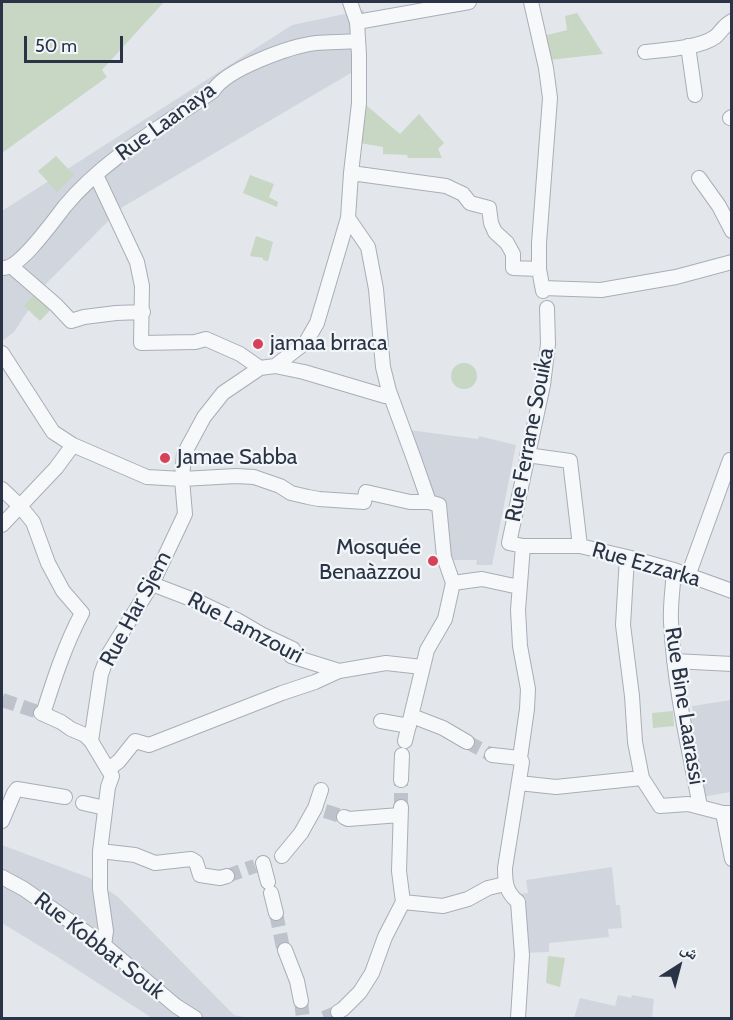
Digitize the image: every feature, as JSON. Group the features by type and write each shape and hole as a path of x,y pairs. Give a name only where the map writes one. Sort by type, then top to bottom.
{"street":[{"path":"275,366 306,342 317,323 348,218 359,104 357,22 350,2"},
{"path":"357,22 469,2"},
{"path":"531,2 550,98 540,221 539,269 543,289 601,290 676,277 732,262"},
{"path":"645,52 704,43 716,36 726,24 732,21"},
{"name":"Rue Laanaya","path":"6,268 42,235 67,203 123,152 251,63 315,43 358,41"},
{"path":"688,46 695,95"},
{"path":"351,173 446,186 463,194 470,203 489,208 495,232 507,243 513,254 513,268 539,269"},
{"path":"96,175 137,262 142,286 141,343 195,342 206,339 240,354 260,368 275,366 391,396"},
{"path":"699,178 725,202 732,231"},
{"path":"348,218 368,247 383,366 391,396 429,502"},
{"path":"6,268 56,305 70,321 116,313 143,312"},
{"name":"Rue Ferrane Souika","path":"505,884 505,868 522,762 520,758 528,689 519,646 518,610 523,546 509,543 543,385 548,344 547,308"},
{"path":"3,358 52,432 73,445 147,477 182,479 254,477 280,486 291,493 319,499 364,502 366,492 410,502 429,502 439,505 444,557 453,583 445,620 427,650 422,667 404,748 401,780"},
{"name":"Rue Har Sjem","path":"91,741 104,664 152,584 185,514 182,479 184,454 204,417 223,393 260,368"},
{"path":"2,525 56,468 73,445"},
{"path":"527,455 570,461 580,546"},
{"path":"688,576 731,460"},
{"path":"2,489 21,506 33,522 48,563 63,591 82,613 61,657 42,713 85,735 112,776 108,787 100,851 100,889 106,931 104,945"},
{"name":"Rue Ezzarka","path":"523,546 580,546 627,556 732,591"},
{"path":"627,556 623,625 635,742 642,778 660,806 688,804 727,813 732,859"},
{"name":"Rue Bine Laarassi","path":"674,570 670,619 674,661 683,724 700,806"},
{"path":"453,583 482,579 519,587"},
{"name":"Rue Lamzouri","path":"152,584 181,594 237,620 293,650 291,656 339,671"},
{"path":"674,661 732,664"},
{"path":"109,770 135,741 149,745 339,671 386,663 422,667"},
{"path":"381,720 410,721 443,728 467,742"},
{"path":"492,755 520,758"},
{"path":"519,783 556,787 642,778"},
{"path":"2,821 17,789 65,797"},
{"path":"282,856 320,809 321,790"},
{"path":"83,803 105,808"},
{"path":"341,1013 360,992 372,973 385,937 403,902 399,871 400,811 348,819 344,817"},
{"path":"100,851 135,855 154,863 191,859 196,862 199,874 202,876 220,879 227,876"},
{"path":"262,864 276,913"},
{"name":"Rue Kobbat Souk","path":"2,877 24,889 104,945 176,1006 195,1018"},
{"path":"403,902 443,906 468,899 488,888 505,884 507,892 518,902 522,955 518,1018"},
{"path":"285,950 297,981 301,1001"}],"shaded area":[{"path":"364,10 363,66 121,208 44,286 14,332 2,341 2,211 292,25"},
{"path":"409,430 478,439 479,436 516,445 492,565 476,565 477,560 449,560"},
{"path":"731,700 731,792 702,797 687,721 694,716 692,706"},
{"path":"2,845 90,878 118,897 234,1015 249,1018 152,1018 2,923"},
{"path":"612,867 616,905 620,905 622,928 608,929 609,937 549,943 549,952 524,953 520,894 528,893 526,880"},
{"path":"618,995 654,999 652,1018 574,1018 580,998 615,1006"}],"green space":[{"path":"2,2 164,2 102,70 107,77 2,153"},
{"path":"577,13 603,54 549,60 543,36 567,30 565,16"},
{"path":"366,105 400,134 419,114 444,143 438,149 442,158 408,158 407,155 383,154 383,147 360,143"},
{"path":"56,156 74,175 57,192 38,171"},
{"path":"250,175 274,184 269,197 278,202 277,207 243,193"},
{"path":"256,236 273,242 268,261 250,256"},
{"path":"36,292 53,307 40,321 24,306"},
{"path":"464,363 473,367 477,376 473,385 464,389 455,385 451,376 455,367"},
{"path":"673,711 674,726 653,728 652,713"},
{"path":"548,956 565,958 560,987 546,983"}],"tunnel":[{"path":"2,700 41,713"},
{"path":"467,742 492,755"},
{"path":"401,780 401,807"},
{"path":"325,811 344,817"},
{"path":"227,876 255,866"},
{"path":"276,913 285,950"},
{"path":"301,1001 303,1018"},
{"path":"324,1018 338,1012"}],"place":[{"name":"jamaa brraca","path":"258,344"},
{"name":"Jamae Sabba","path":"165,458"},
{"name":"Mosquée Benaàzzou","path":"433,561"}]}
